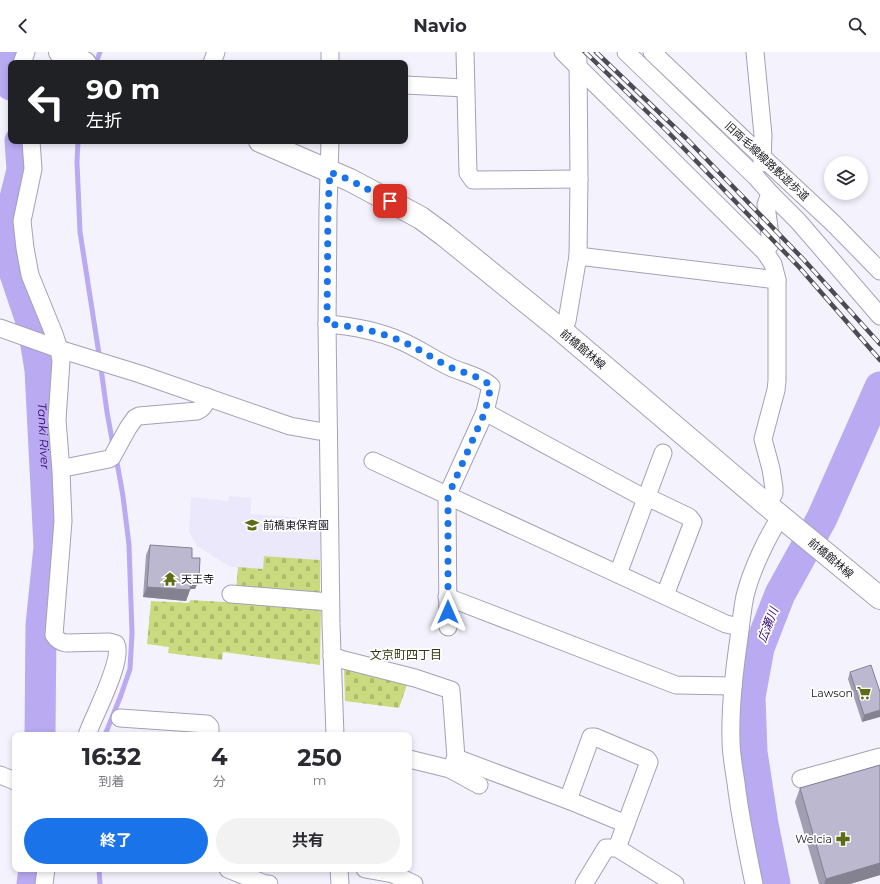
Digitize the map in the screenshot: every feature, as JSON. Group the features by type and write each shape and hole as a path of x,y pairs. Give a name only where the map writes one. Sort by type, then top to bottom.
{"main road":[{"path":"60,52 78,60"},
{"name":"前橋館林線","path":"267,144 350,180 421,218 561,330 880,598"}],"street":[{"path":"465,52 468,173 473,180 579,179"},
{"path":"563,52 578,59 765,252 773,264 776,273 777,382 763,439 771,469 774,488 772,497 776,524 751,576 746,595 740,627 731,709 733,765 754,884"},
{"path":"626,52 756,177 771,194 875,298 880,316"},
{"name":"旧両毛線線路敷遊歩道","path":"652,52 833,223 880,271"},
{"path":"755,52 763,135 762,167 760,174 756,177"},
{"path":"561,330 567,321 578,256 578,59"},
{"path":"408,85 465,88"},
{"path":"31,144 33,169 22,221 25,248 30,275 54,334 61,361 57,420 61,467 63,521 54,635 60,642 109,642 116,644 118,648 115,667 88,732"},
{"path":"330,144 327,324 330,602 335,732"},
{"path":"765,252 771,243 766,205 771,194"},
{"path":"578,256 777,280"},
{"path":"327,324 346,326 389,336 449,366 485,381 491,386 485,412 448,496 448,627"},
{"path":"0,328 59,349 140,374 290,426 318,432 328,431"},
{"path":"61,467 69,467 112,458 131,423 139,416 201,409 204,406 207,397"},
{"path":"485,412 646,498 689,518 693,522 665,595"},
{"path":"618,574 663,453"},
{"path":"373,461 726,624 740,627"},
{"path":"231,594 330,602"},
{"path":"448,597 676,685 733,686"},
{"path":"332,656 415,678 451,690 453,763 479,785"},
{"path":"120,718 207,724 210,727 210,732"},
{"path":"568,800 591,737 595,737 647,759 649,762 617,848"},
{"path":"801,779 880,757"},
{"path":"412,759 453,763 568,800 626,824"},
{"path":"0,775 12,780"},
{"path":"587,883 606,848 617,848 675,884"},
{"path":"44,884 46,872"},
{"path":"339,872 340,884"},
{"path":"382,872 393,874 414,884"},
{"path":"228,874 269,884"}],"shaded area":[{"path":"229,496 252,498 250,514 320,519 320,560 265,556 263,570 230,567 197,546 189,532 191,497 228,501"}],"green space":[{"path":"264,556 320,560 320,598 236,591 238,567 263,569"},
{"path":"191,600 321,608 320,665 223,652 222,660 168,653 169,647 147,644 151,601 188,603"},
{"path":"344,668 408,682 399,708 345,701"}],"building":[{"name":"天王寺","path":"150,545 192,548 192,558 200,558 199,579 191,578 190,590 147,587"},
{"name":"Lawson","path":"871,665 880,692 880,710 864,715 850,672"},
{"name":"Welcia","path":"880,765 880,863 826,879 800,788"}],"waterway":[{"path":"97,60 100,52"},
{"name":"Tanki River","path":"7,62 8,72"},
{"name":"Tanki River","path":"20,144 22,170 13,206 13,268 33,327 40,370 49,547 41,625 40,732"},
{"path":"78,144 77,162 80,232 113,445"},
{"name":"広瀬川","path":"775,884 763,824 752,752 750,697 759,648 780,594 822,518 880,387"},
{"path":"106,732 130,669 132,633 129,545 123,496 116,457"},
{"name":"Tanki River","path":"32,884 34,872"},
{"path":"99,872 100,884"}],"railway":[{"path":"585,52 667,131 799,267 880,360"},
{"path":"596,52 686,138 804,260 880,344"}],"place":[{"name":"前橋東保育園","path":"252,525"},
{"name":"天王寺","path":"170,579"},
{"name":"Lawson","path":"864,693"},
{"name":"Welcia","path":"843,839"}],"district":[{"name":"文京町四丁目","path":"406,655"}],"route":[{"path":"390,201 350,180 330,172 328,208 327,324 340,325 389,336 402,341 449,366 485,381 491,386 485,412 448,496 448,612"}]}
